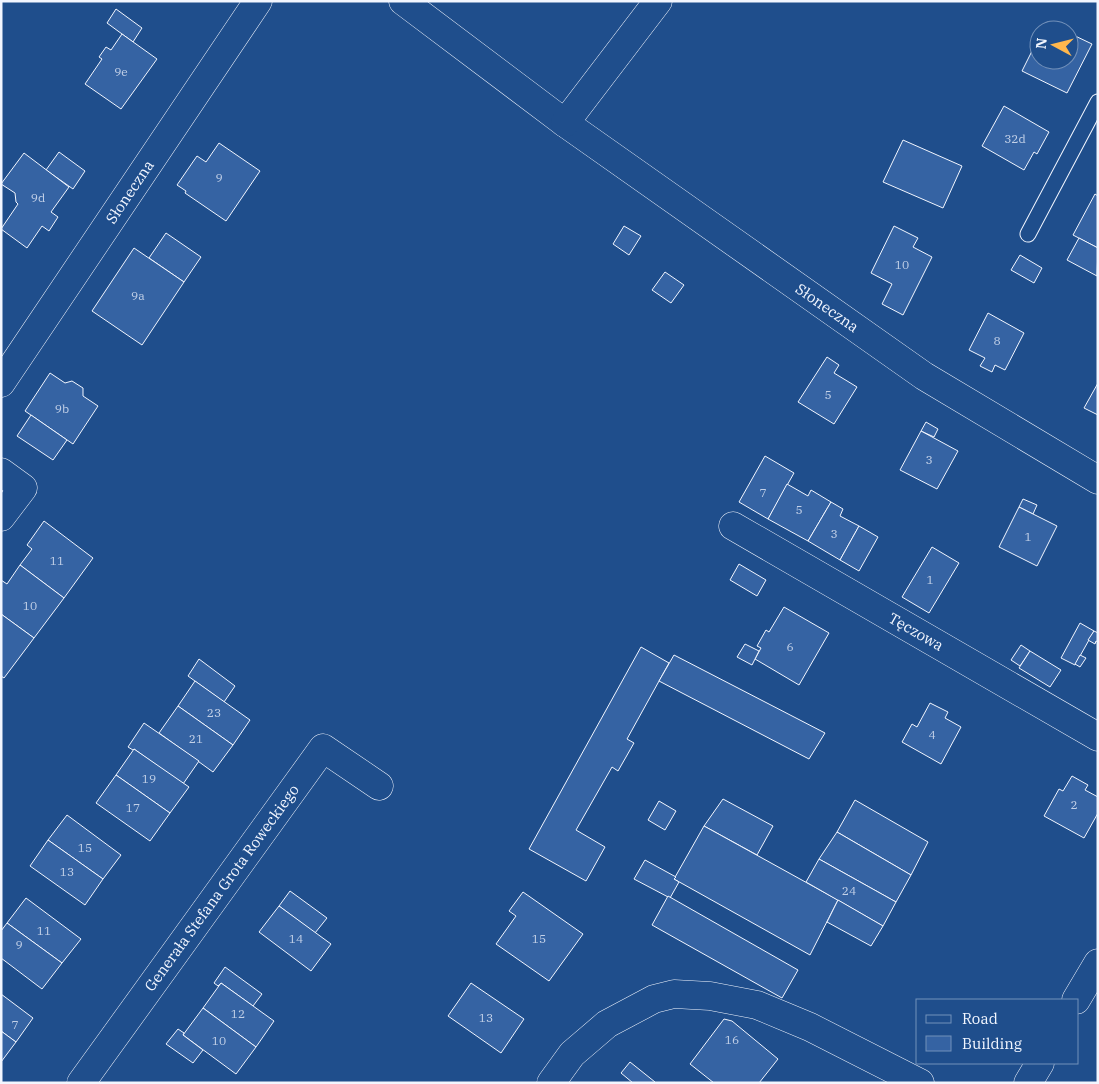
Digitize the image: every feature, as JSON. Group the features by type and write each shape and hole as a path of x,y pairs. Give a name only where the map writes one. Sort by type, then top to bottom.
{"street":[{"name":"Słoneczna","path":"1,383 258,1"},
{"name":"Słoneczna","path":"403,1 565,123 924,376 1098,480"},
{"path":"565,123 658,1"},
{"path":"1,472 23,488 1,517"},
{"name":"Tęczowa","path":"733,526 1098,737"},
{"name":"Generała Stefana Grota Roweckiego","path":"81,1083 323,748 379,786"},
{"path":"1077,999 1098,963"},
{"path":"550,1083 572,1054 607,1024 654,999 674,994 710,996 757,1004 810,1027 920,1083"},
{"path":"1028,1083 1039,1064"}],"lane":[{"path":"1028,234 1098,102"}],"building":[{"path":"116,9 142,28 133,42 107,23"},
{"path":"122,34 157,59 121,109 85,84 102,59 99,57 106,47 111,50"},
{"path":"1079,38 1092,44 1079,69"},
{"path":"1029,57 1029,70 1079,70 1067,93 1022,71"},
{"path":"1004,106 1049,132 1037,154 1034,152 1024,170 982,146"},
{"path":"903,140 962,166 943,208 883,182"},
{"path":"219,143 260,171 226,221 185,193 186,191 177,185 197,156 206,162"},
{"path":"59,152 85,171 73,189 46,170"},
{"path":"24,153 69,187 51,212 58,217 49,231 42,226 27,248 1,229 18,204 15,193 1,184"},
{"path":"1095,194 1098,196 1098,248 1073,235"},
{"path":"624,226 641,236 629,255 613,244"},
{"path":"894,226 918,238 913,247 932,257 903,315 882,304 892,284 871,273"},
{"path":"166,233 201,257 184,282 149,258"},
{"path":"1079,238 1098,248 1097,276 1067,260"},
{"path":"134,248 184,282 142,345 92,311"},
{"path":"1020,255 1042,268 1034,283 1011,270"},
{"path":"665,272 684,285 671,303 652,290"},
{"path":"988,313 1024,333 1005,370 995,365 992,372 980,366 985,358 969,350"},
{"path":"827,357 839,365 834,373 857,387 834,424 798,402"},
{"path":"50,373 65,383 72,381 83,388 83,396 98,406 73,444 25,411"},
{"path":"1098,383 1098,415 1084,408"},
{"path":"31,415 67,440 53,460 17,436"},
{"path":"926,422 938,429 934,437 921,431"},
{"path":"921,431 958,451 937,489 900,470"},
{"path":"765,456 794,473 768,519 739,502"},
{"path":"787,484 808,496 811,490 831,502 808,541 768,519"},
{"path":"1023,499 1037,505 1033,514 1019,507"},
{"path":"831,502 843,509 840,516 859,526 840,560 808,541"},
{"path":"1019,507 1057,526 1037,566 999,547"},
{"path":"44,521 93,558 64,598 20,565 32,549 27,545"},
{"path":"859,526 878,537 859,571 840,560"},
{"path":"932,547 959,563 929,613 902,597"},
{"path":"739,564 766,580 757,596 730,580"},
{"path":"20,565 64,598 34,638 1,614 1,580 7,584"},
{"path":"784,607 829,633 799,685 755,659 761,648 757,646 766,630 769,632"},
{"path":"1,614 34,638 4,678 1,676"},
{"path":"1080,623 1094,631 1075,665 1061,658"},
{"path":"1094,631 1098,633 1098,642 1096,641 1095,644 1088,640"},
{"path":"745,644 759,651 752,665 737,657"},
{"path":"1021,645 1030,651 1020,666 1011,660"},
{"path":"641,647 669,663 627,739 634,743 618,771 612,767 576,830 605,847 586,881 529,849"},
{"path":"1030,651 1061,670 1050,687 1019,668"},
{"path":"674,655 825,733 809,759 659,681"},
{"path":"1080,655 1086,658 1080,667 1075,664"},
{"path":"199,659 235,686 224,702 188,676"},
{"path":"195,681 250,720 233,745 178,706"},
{"path":"930,703 948,712 945,718 961,727 941,764 902,742 912,724 917,727"},
{"path":"178,706 233,745 213,772 159,733"},
{"path":"144,723 199,761 183,784 134,749 128,747"},
{"path":"134,749 189,787 170,813 116,775"},
{"path":"116,775 170,813 150,841 96,803"},
{"path":"1072,776 1088,785 1085,790 1098,797 1098,813 1084,838 1044,816 1059,789 1063,791"},
{"path":"723,799 773,826 757,855 704,826"},
{"path":"855,800 928,842 911,875 837,832"},
{"path":"659,801 676,811 665,830 648,820"},
{"path":"67,815 121,855 103,879 48,840"},
{"path":"704,826 838,900 810,955 674,879"},
{"path":"837,832 911,875 896,902 819,859"},
{"path":"48,840 103,879 85,905 30,866"},
{"path":"819,859 896,902 883,926 806,882"},
{"path":"645,860 676,877 674,879 679,882 670,898 634,879"},
{"path":"290,891 327,918 315,933 279,906"},
{"path":"523,892 583,934 549,981 496,944 516,916 509,911"},
{"path":"668,896 798,970 782,998 652,925"},
{"path":"26,898 81,939 62,963 7,923"},
{"path":"838,900 883,926 871,946 827,922"},
{"path":"279,906 331,944 311,971 259,932"},
{"path":"7,923 62,963 42,989 1,958 1,931"},
{"path":"225,967 262,994 253,1006 221,983 218,986 214,983"},
{"path":"221,983 274,1021 256,1047 203,1008"},
{"path":"471,983 524,1019 501,1053 448,1016"},
{"path":"1,994 33,1018 16,1042 1,1031"},
{"path":"203,1008 256,1047 236,1074 183,1035"},
{"path":"724,1019 732,1021 778,1059 759,1083 714,1083 690,1064"},
{"path":"178,1029 203,1050 193,1063 166,1044"},
{"path":"1,1031 16,1042 1,1062"},
{"path":"630,1062 655,1082 633,1083 621,1073"}]}
